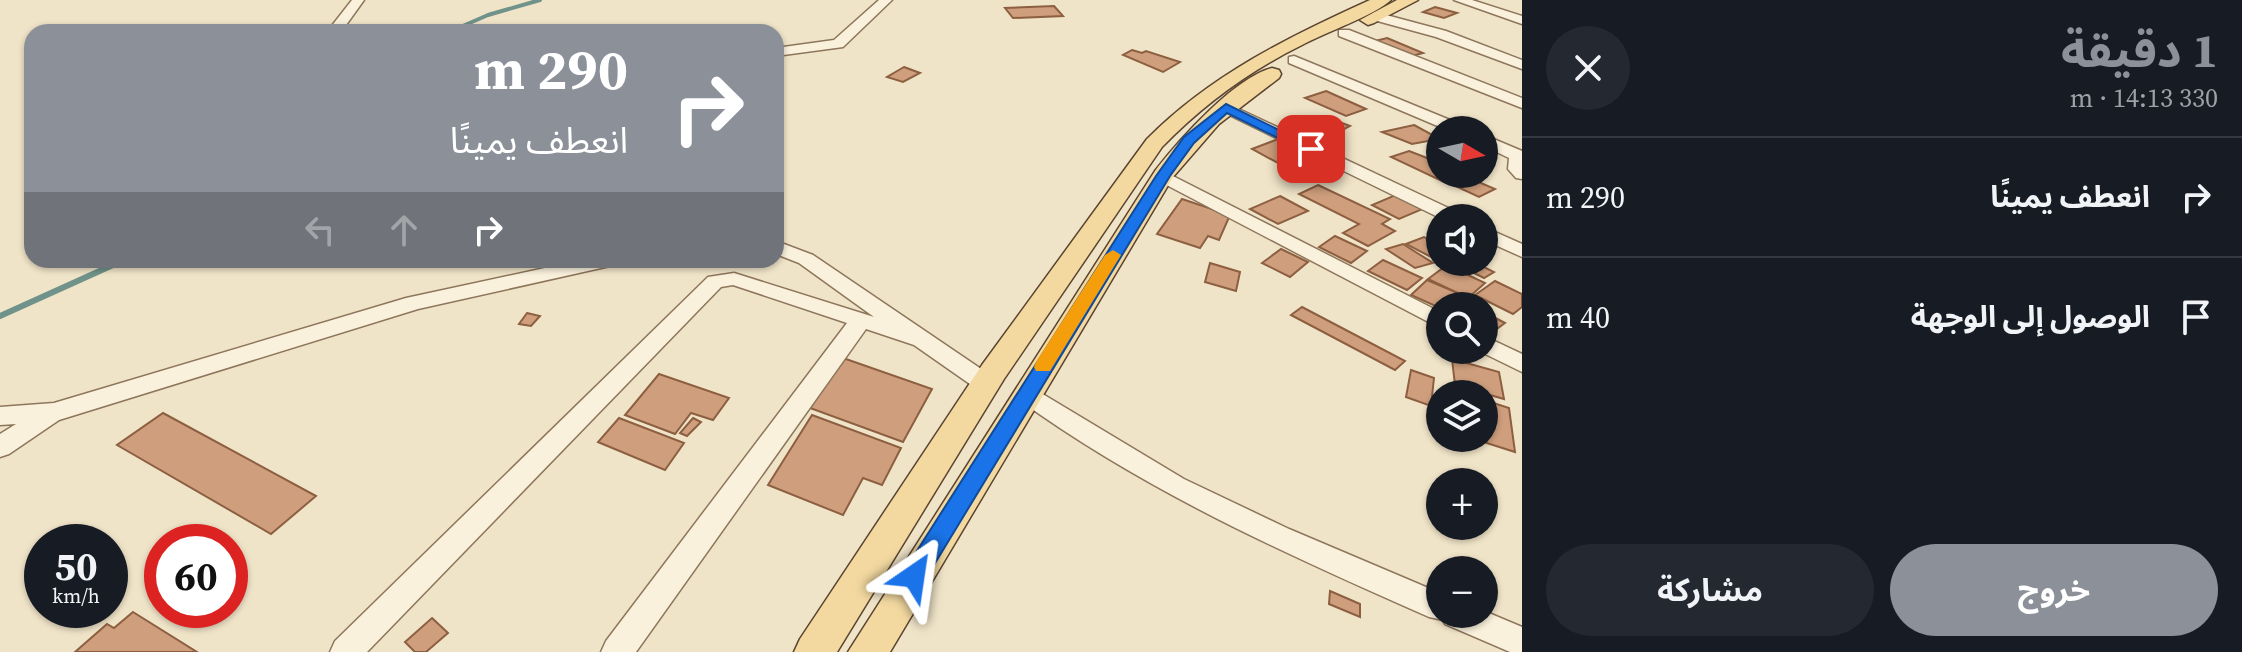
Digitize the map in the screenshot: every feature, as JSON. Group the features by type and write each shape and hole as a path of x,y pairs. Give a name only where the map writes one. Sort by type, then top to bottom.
{"main road":[{"path":"868,652 1163,176 1189,140 1283,59 1379,8 1410,0"},
{"path":"814,652 985,384 1154,143 1206,94 1344,33 1379,8"},
{"path":"985,384 1018,375 1024,398"},
{"path":"985,384 990,411 1024,398"}],"street":[{"path":"340,24 358,0"},
{"path":"784,51 838,44 886,0"},
{"path":"1460,0 1522,20"},
{"path":"1379,8 1522,65"},
{"path":"1344,33 1522,103"},
{"path":"1283,59 1426,116"},
{"path":"1226,108 1426,204"},
{"path":"1498,147 1518,156 1517,169 1522,174"},
{"path":"1163,176 1426,314"},
{"path":"1498,240 1522,251"},
{"path":"784,250 806,259 930,342 985,384"},
{"path":"0,416 54,412 414,303 574,268"},
{"path":"346,652 715,281 734,279 930,342"},
{"path":"617,652 860,321"},
{"path":"1498,351 1522,364"},
{"path":"1024,398 1193,498 1426,601"},
{"path":"0,447 54,412"},
{"path":"1489,628 1522,642"}],"building":[{"path":"1054,6 1063,16 1013,18 1005,8"},
{"path":"1435,7 1457,13 1444,18 1423,12"},
{"path":"1387,38 1423,53 1408,57 1371,42"},
{"path":"1132,50 1146,51 1180,62 1163,72 1123,55"},
{"path":"904,67 920,73 903,82 887,77"},
{"path":"1326,91 1366,109 1346,116 1305,98"},
{"path":"1323,116 1350,126 1339,132 1313,121"},
{"path":"1414,125 1426,131 1426,141 1412,144 1382,132"},
{"path":"1278,139 1343,169 1313,182 1252,149"},
{"path":"1409,151 1426,158 1426,174 1391,157"},
{"path":"1318,185 1390,219 1382,224 1395,231 1368,246 1343,233 1359,224 1299,194"},
{"path":"1460,188 1495,189 1479,197"},
{"path":"1398,194 1425,208 1399,219 1372,205"},
{"path":"1280,196 1308,211 1278,224 1250,209"},
{"path":"1182,199 1230,215 1219,240 1208,236 1200,248 1157,234"},
{"path":"1335,236 1367,251 1351,263 1319,247"},
{"path":"1424,237 1426,254 1406,244"},
{"path":"1403,244 1426,259 1426,265 1415,268 1386,249"},
{"path":"1281,249 1308,262 1290,277 1262,263"},
{"path":"1383,260 1422,278 1407,290 1368,271"},
{"path":"1210,263 1240,272 1236,291 1205,282"},
{"path":"1432,276 1470,276 1485,283 1475,292 1455,292 1428,279"},
{"path":"1427,280 1455,292 1426,292 1426,302 1411,295"},
{"path":"1495,281 1522,294 1522,307 1513,314 1498,306 1498,292 1479,292"},
{"path":"1302,307 1405,361 1395,370 1291,315"},
{"path":"527,313 540,316 531,326 519,324"},
{"path":"843,358 932,389 903,442 810,408"},
{"path":"1453,364 1470,364 1499,372 1504,399 1498,397 1498,380 1454,380"},
{"path":"1411,370 1434,378 1426,380 1426,404 1406,397"},
{"path":"659,374 729,398 713,420 691,413 675,434 625,415"},
{"path":"1498,404 1509,408 1515,452 1498,447"},
{"path":"163,413 316,496 271,534 117,445"},
{"path":"812,415 901,448 882,485 863,478 843,515 768,485"},
{"path":"619,418 684,443 665,470 598,442"},
{"path":"693,418 701,422 687,436 680,433"},
{"path":"1330,591 1360,604 1360,617 1329,604"},
{"path":"133,612 144,619 144,628 159,628 197,652 75,652 102,628 128,628 128,616"},
{"path":"432,618 448,633 426,652 415,652 405,642"}],"waterway":[{"path":"467,24 540,0"},
{"path":"0,316 106,268"}],"slow traffic":[{"path":"1043,367 1113,255"}],"route":[{"path":"914,576 1026,393 1189,140 1226,108 1311,149"}]}
